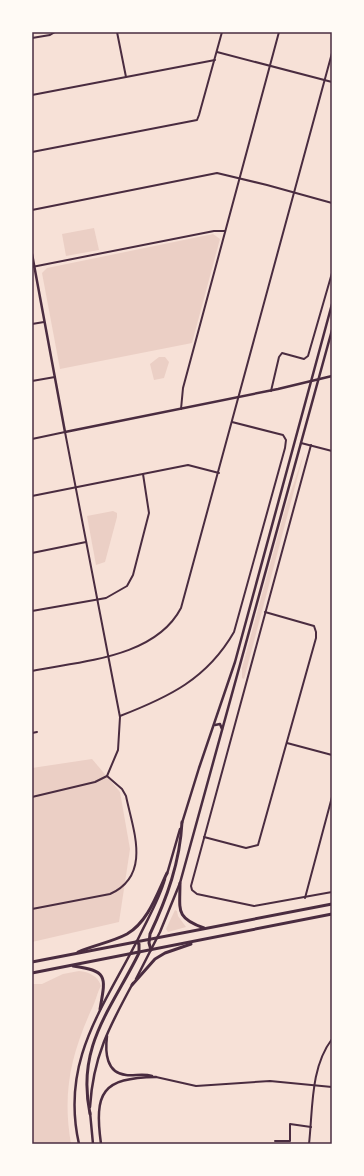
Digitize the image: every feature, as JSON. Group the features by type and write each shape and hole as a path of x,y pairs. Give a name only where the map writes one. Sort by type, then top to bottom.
{"highway":[{"path":"151,950 149,940 173,878 181,847 182,822"},
{"path":"70,955 129,933 144,918 167,873"},
{"path":"180,883 182,915 187,922 206,929"},
{"path":"32,962 332,904"},
{"path":"32,973 332,914"},
{"path":"90,1114 85,1082 91,1051 106,1012 139,952 139,944 136,942"},
{"path":"132,985 155,959 165,953 194,942"},
{"path":"71,965 93,969 100,974 104,986 100,1009"}],"main road":[{"path":"32,254 33,266 65,432 271,391 332,376"},
{"path":"79,1144 75,1109 76,1081 84,1045 100,1009 159,898 199,768 239,649 310,381 332,304"},
{"path":"93,1144 90,1114 94,1074 98,1056 108,1031 151,950 180,883 332,330"},
{"path":"214,725 220,724 223,729"},
{"path":"108,1031 106,1051 107,1059 112,1068 125,1075 146,1074 156,1077"},
{"path":"101,1144 99,1105 106,1090 121,1080 134,1077 156,1077"}],"street":[{"path":"32,38 50,35 55,32"},
{"path":"117,32 126,76"},
{"path":"32,152 196,120 200,115 222,32"},
{"path":"181,408 183,388 279,32"},
{"path":"217,52 332,82"},
{"path":"32,670 122,654 142,644 165,628 179,612 185,599 332,53"},
{"path":"32,95 214,60"},
{"path":"32,210 214,174 222,174 240,178 332,203"},
{"path":"33,266 214,231 225,231"},
{"path":"271,391 279,357 282,353 304,359 308,356 332,273"},
{"path":"32,324 44,322"},
{"path":"32,381 55,377"},
{"path":"120,717 162,699 194,679 207,669 220,654 234,632 286,440 283,435 232,422"},
{"path":"32,438 65,432 120,717 118,750 108,776 95,782 32,797"},
{"path":"301,443 332,451"},
{"path":"311,445 204,837 192,883 192,890 197,894 254,906 332,892"},
{"path":"32,496 192,465 219,473"},
{"path":"32,611 106,598 123,590 127,586 133,576 149,514 143,474"},
{"path":"32,553 86,542"},
{"path":"204,837 246,848 258,845 287,743 316,632 314,626 310,624 265,612"},
{"path":"32,733 37,732"},
{"path":"287,743 332,755"},
{"path":"32,908 110,894 122,888 130,878 136,864 137,850 126,796 122,789 108,776"},
{"path":"305,898 332,797"},
{"path":"309,1144 319,1062 332,1039"},
{"path":"156,1077 196,1086 270,1081 332,1087"},
{"path":"276,1141 290,1141 290,1124 311,1127"}],"shaded area":[{"path":"94,228 99,250 66,256 62,234"},
{"path":"213,234 220,239 192,343 60,369 42,273 47,268"},
{"path":"159,357 165,357 169,362 164,378 154,380 150,364"},
{"path":"304,453 244,679 242,678 242,668 286,506"},
{"path":"113,511 117,513 117,517 105,562 96,565 87,516"},
{"path":"92,759 120,792 130,849 119,922 32,942 32,768"},
{"path":"175,910 186,927 168,932 166,929"},
{"path":"79,971 93,975 101,986 79,1040 70,1074 68,1090 68,1125 71,1144 32,1144 32,984 42,984 63,974"}]}
